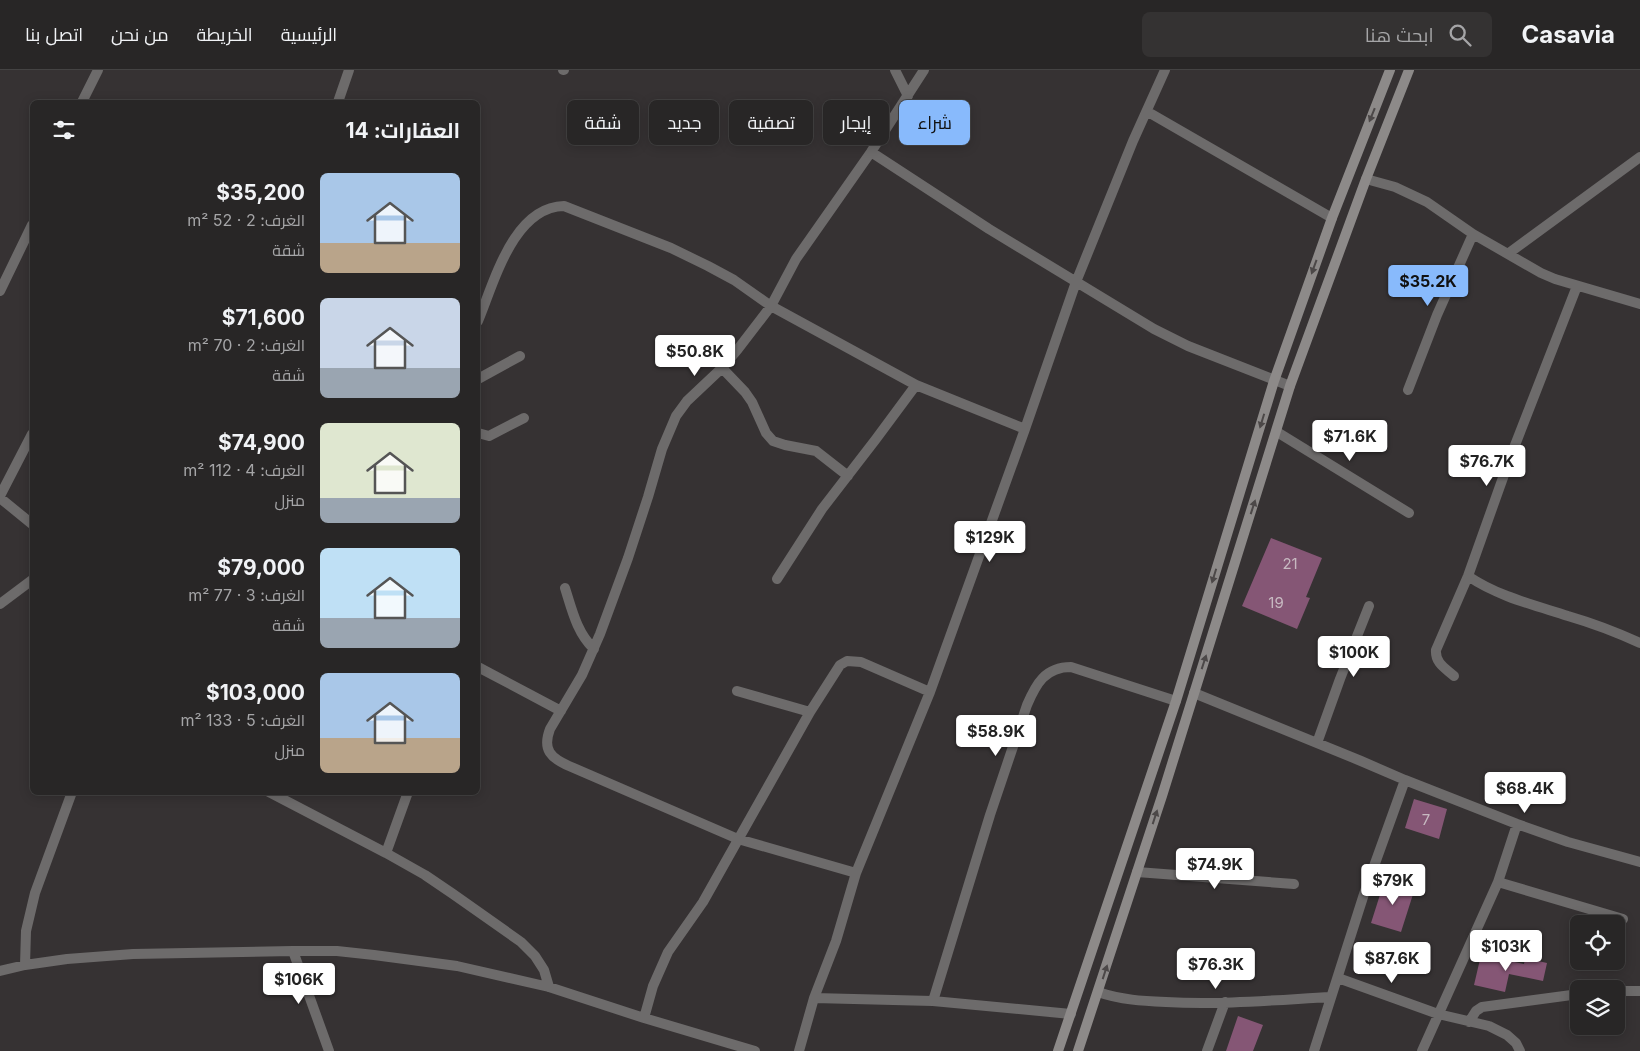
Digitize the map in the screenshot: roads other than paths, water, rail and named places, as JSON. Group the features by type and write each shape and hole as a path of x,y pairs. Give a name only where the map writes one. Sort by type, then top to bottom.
{"street":[{"path":"83,100 98,70"},
{"path":"339,100 349,70"},
{"path":"895,70 908,96"},
{"path":"856,873 738,839 558,761 551,755 547,738 582,675 594,649 628,558 668,430 687,402 738,350 770,306 796,259 871,152 924,70"},
{"path":"799,1051 814,998 836,941 856,873 930,692 1076,282 1133,141 1148,112 1165,70"},
{"path":"1058,1051 1176,701 1274,381 1332,218 1390,70"},
{"path":"1078,1051 1137,872 1290,386 1366,179 1409,70"},
{"path":"1148,112 1332,218"},
{"path":"871,152 989,229 1139,320 1188,346 1290,386"},
{"path":"1508,253 1640,157"},
{"path":"1366,179 1395,188 1427,202 1473,234 1541,272 1577,286 1640,304"},
{"path":"480,316 506,253 515,236 524,225 553,206 571,208 671,248 734,280 770,306 916,385 1025,429"},
{"path":"0,291 30,228"},
{"path":"1408,390 1437,316 1473,234"},
{"path":"1454,676 1439,664 1435,658 1436,650 1468,576 1510,458 1577,286"},
{"path":"480,378 520,356"},
{"path":"722,368 752,402 766,433 773,441 816,451 848,476"},
{"path":"777,579 822,509 916,385"},
{"path":"480,434 489,436 524,418"},
{"path":"1277,432 1409,512"},
{"path":"30,438 0,497 30,522"},
{"path":"1468,576 1479,584 1499,592 1640,642"},
{"path":"0,604 30,582"},
{"path":"565,588 580,631 594,649"},
{"path":"1317,743 1369,606"},
{"path":"644,1018 654,986 668,952 703,902 810,712 840,665 847,661 861,662 930,692"},
{"path":"933,1001 990,815 1027,705 1044,675 1055,670 1071,667 1176,701"},
{"path":"480,668 561,711"},
{"path":"738,691 810,712"},
{"path":"1194,693 1517,824 1568,842 1640,862"},
{"path":"1314,1051 1364,894 1406,780"},
{"path":"25,965 26,931 35,893 71,795"},
{"path":"275,795 386,853 432,880 521,942 535,956 544,970 549,987"},
{"path":"386,853 407,795"},
{"path":"1422,1051 1498,882 1517,824"},
{"path":"1137,872 1294,884"},
{"path":"1498,882 1609,915"},
{"path":"293,951 329,1051"},
{"path":"0,971 25,965 132,954 337,951 457,966 549,987 644,1018 756,1051"},
{"path":"1338,978 1438,1014 1489,1026 1507,1035 1516,1043 1520,1051"},
{"path":"1625,991 1640,991"},
{"path":"1098,992 1115,998 1189,1004 1331,997"},
{"path":"1470,1022 1476,1010 1482,1006 1570,995"},
{"path":"814,998 933,1001 1071,1014"},
{"path":"1207,1051 1225,1002"}]}
